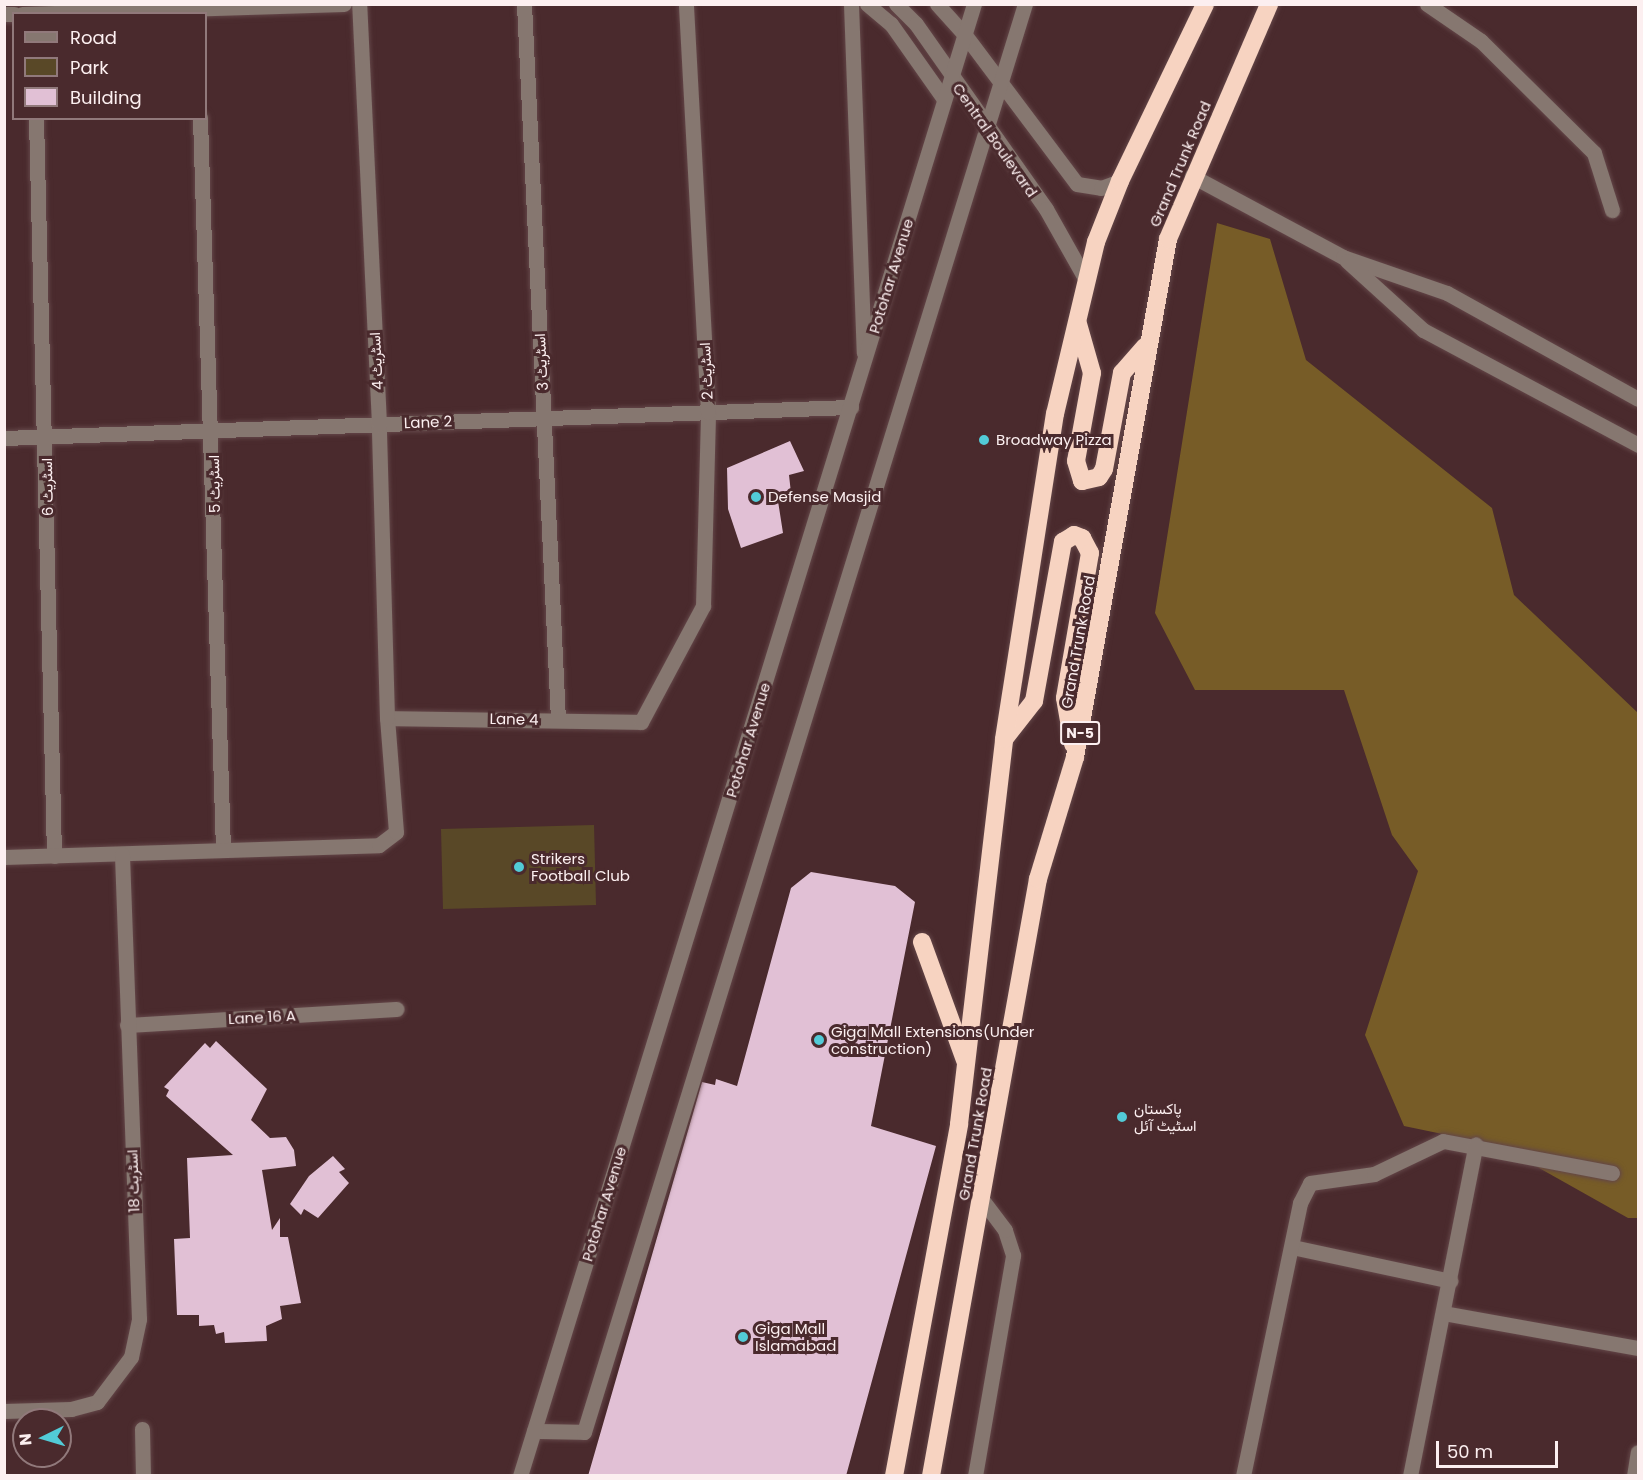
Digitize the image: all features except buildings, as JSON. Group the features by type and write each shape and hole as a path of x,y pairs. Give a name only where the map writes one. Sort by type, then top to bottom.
{"highway":[{"name":"Grand Trunk Road","path":"894,1475 959,1124 1004,739 1038,509 1077,321 1086,280 1120,180 1205,4"},
{"name":"Grand Trunk Road","path":"931,1476 1038,879 1075,757 1145,347 1168,239 1192,176 1269,4"},
{"path":"1077,321 1092,373 1076,461 1082,480 1099,477 1104,469 1122,373 1145,347"},
{"path":"1004,739 1034,700 1063,542 1074,536 1082,538 1090,553 1065,698 1075,757"},
{"path":"922,942 966,1061"}],"street":[{"path":"87,12 344,4"},
{"name":"اسٹریٹ 4","path":"4,857 379,845 390,839 396,832 387,717 379,424 359,4"},
{"name":"اسٹریٹ 3","path":"524,4 558,720"},
{"name":"اسٹریٹ 2","path":"641,722 703,606 708,412 686,4"},
{"path":"851,4 865,365"},
{"path":"867,4 891,24 944,99"},
{"name":"Central Boulevard","path":"896,4 988,126 1046,209 1086,280"},
{"path":"937,4 965,34 1000,87 1077,184 1101,188 1120,180"},
{"name":"Potohar Avenue","path":"520,1476 865,365 974,4"},
{"path":"534,1431 584,1432 1025,4"},
{"path":"1427,4 1481,41 1594,153 1612,210"},
{"name":"اسٹریٹ 6","path":"36,120 46,436 54,856"},
{"name":"اسٹریٹ 5","path":"200,120 212,430 223,850"},
{"path":"1192,176 1343,256 1447,293 1638,399"},
{"path":"1343,256 1423,330 1638,445"},
{"name":"Lane 2","path":"4,438 851,407"},
{"name":"Lane 4","path":"387,717 641,722"},
{"name":"اسٹریٹ 18","path":"4,1412 70,1409 97,1402 131,1357 139,1319 122,854"},
{"name":"Lane 16 A","path":"127,1025 397,1009"},
{"path":"1243,1476 1300,1203 1310,1183 1374,1174 1435,1142 1476,1144 1612,1173"},
{"path":"1414,1475 1476,1144"},
{"path":"975,1476 1013,1255 1005,1230 982,1200"},
{"path":"1292,1247 1449,1281"},
{"path":"1443,1313 1638,1348"},
{"path":"142,1429 143,1476"},
{"path":"1634,1476 1638,1452"},
{"path":"934,1457 944,1476"}],"green space":[{"name":"Strikers Football Club","path":"594,825 596,905 443,909 441,829"}],"shaded area":[{"path":"1217,223 1270,239 1306,360 1492,508 1514,595 1638,713 1638,1218 1628,1218 1500,1146 1404,1126 1365,1035 1418,871 1392,835 1344,690 1195,690 1155,613"}],"place":[{"name":"Broadway Pizza","path":"984,440"},
{"name":"Defense Masjid","path":"756,497"},
{"name":"Strikers Football Club","path":"519,867"},
{"name":"Giga Mall Extensions(Under construction)","path":"819,1040"},
{"name":"پاکستان اسٹیٹ آئل","path":"1122,1117"},
{"name":"Giga Mall Islamabad","path":"743,1337"}]}
